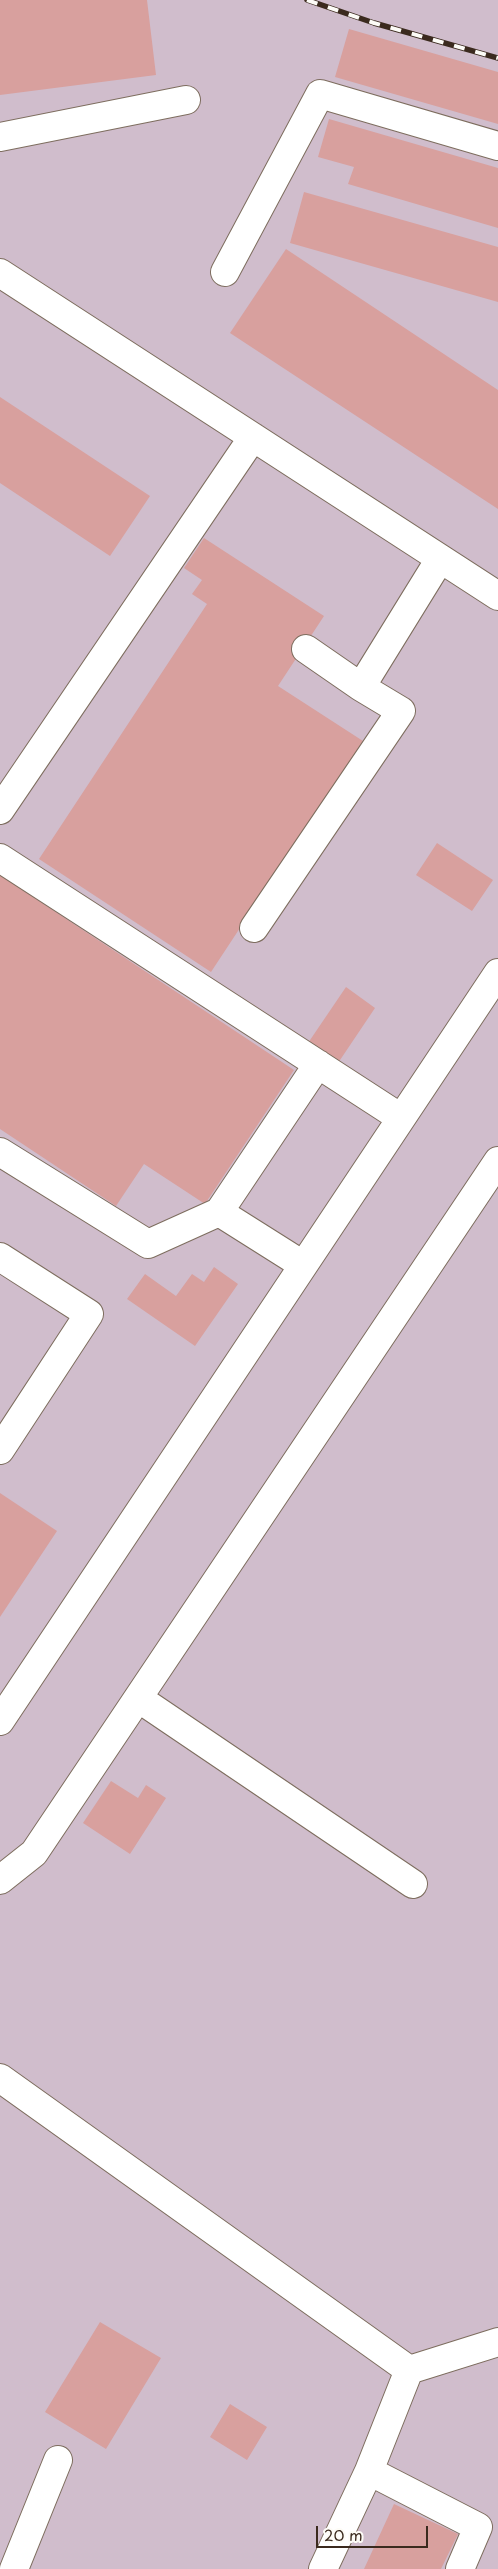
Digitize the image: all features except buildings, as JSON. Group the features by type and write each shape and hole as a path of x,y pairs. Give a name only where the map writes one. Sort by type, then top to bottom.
{"lane":[{"path":"225,272 320,94 498,146"},
{"path":"0,137 186,100"},
{"path":"1,277 498,596"},
{"path":"0,810 252,437"},
{"path":"361,686 440,559"},
{"path":"254,928 401,711 306,649"},
{"path":"0,858 401,1118"},
{"path":"0,1721 498,973"},
{"path":"0,1152 148,1244 219,1212 318,1064"},
{"path":"0,1880 34,1853 498,1161"},
{"path":"219,1212 303,1266"},
{"path":"0,1257 89,1314 0,1450"},
{"path":"138,1698 413,1884"},
{"path":"0,2078 409,2370"},
{"path":"409,2370 498,2342"},
{"path":"323,2569 369,2470 409,2370"},
{"path":"14,2569 58,2460"},
{"path":"369,2470 478,2527 460,2569"}],"shaded area":[{"path":"0,0 498,0 498,2569 0,2569"}],"railway":[{"path":"307,0 374,23 498,58"}]}
